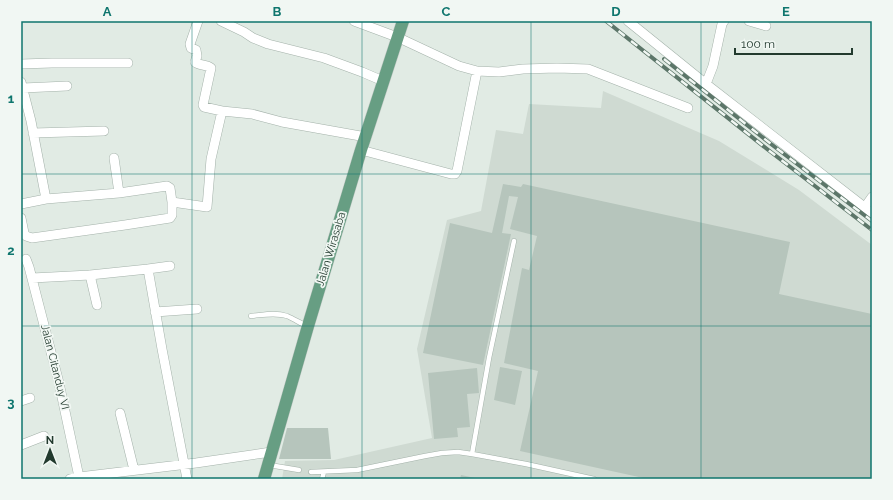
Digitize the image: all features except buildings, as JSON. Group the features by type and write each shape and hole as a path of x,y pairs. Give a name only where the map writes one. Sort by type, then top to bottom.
{"main road":[{"name":"Jalan Wirasaba","path":"264,479 361,150 403,21"}],"street":[{"path":"198,21 190,44 191,48 196,50 197,56 195,62 210,68 203,106 222,111 252,114 282,122 366,137"},
{"path":"221,21 253,38 268,44 324,58 383,81"},
{"path":"354,21 397,37 459,66 477,71 499,72 523,69 588,68 688,108"},
{"path":"628,21 706,84 868,210 872,197"},
{"path":"706,84 713,66 722,24 724,21"},
{"path":"749,21 766,26"},
{"path":"21,64 128,63"},
{"path":"361,150 455,174 457,172 477,71"},
{"path":"46,199 34,133 22,85 67,86"},
{"path":"172,202 207,207 211,159 222,111"},
{"path":"34,133 104,131"},
{"path":"114,158 119,192"},
{"path":"21,204 46,199 167,186 170,188 172,202 172,215 170,218 32,238 26,236 24,233 21,218"},
{"name":"Jalan Citanduy VI","path":"26,259 60,383 75,478"},
{"path":"32,278 90,275 170,266"},
{"path":"148,269 187,479"},
{"path":"90,275 97,305"},
{"path":"155,312 197,309"},
{"path":"21,401 30,398"},
{"path":"120,413 134,470"},
{"path":"21,444 44,436"},
{"path":"75,478 271,452"}],"lane":[{"path":"472,454 489,358 514,241"},
{"path":"252,316 278,314 308,326"},
{"path":"311,472 357,470 458,452 526,464 594,479"},
{"path":"267,465 299,470"},
{"path":"322,479 324,472"}],"shaded area":[{"path":"603,91 719,141 799,190 872,245 872,479 282,479 285,461 334,460 432,438 417,349 447,220 481,211 496,130 523,134 529,104 601,108"}],"railway":[{"path":"606,21 872,230"},
{"path":"664,59 771,144 872,221"}]}
